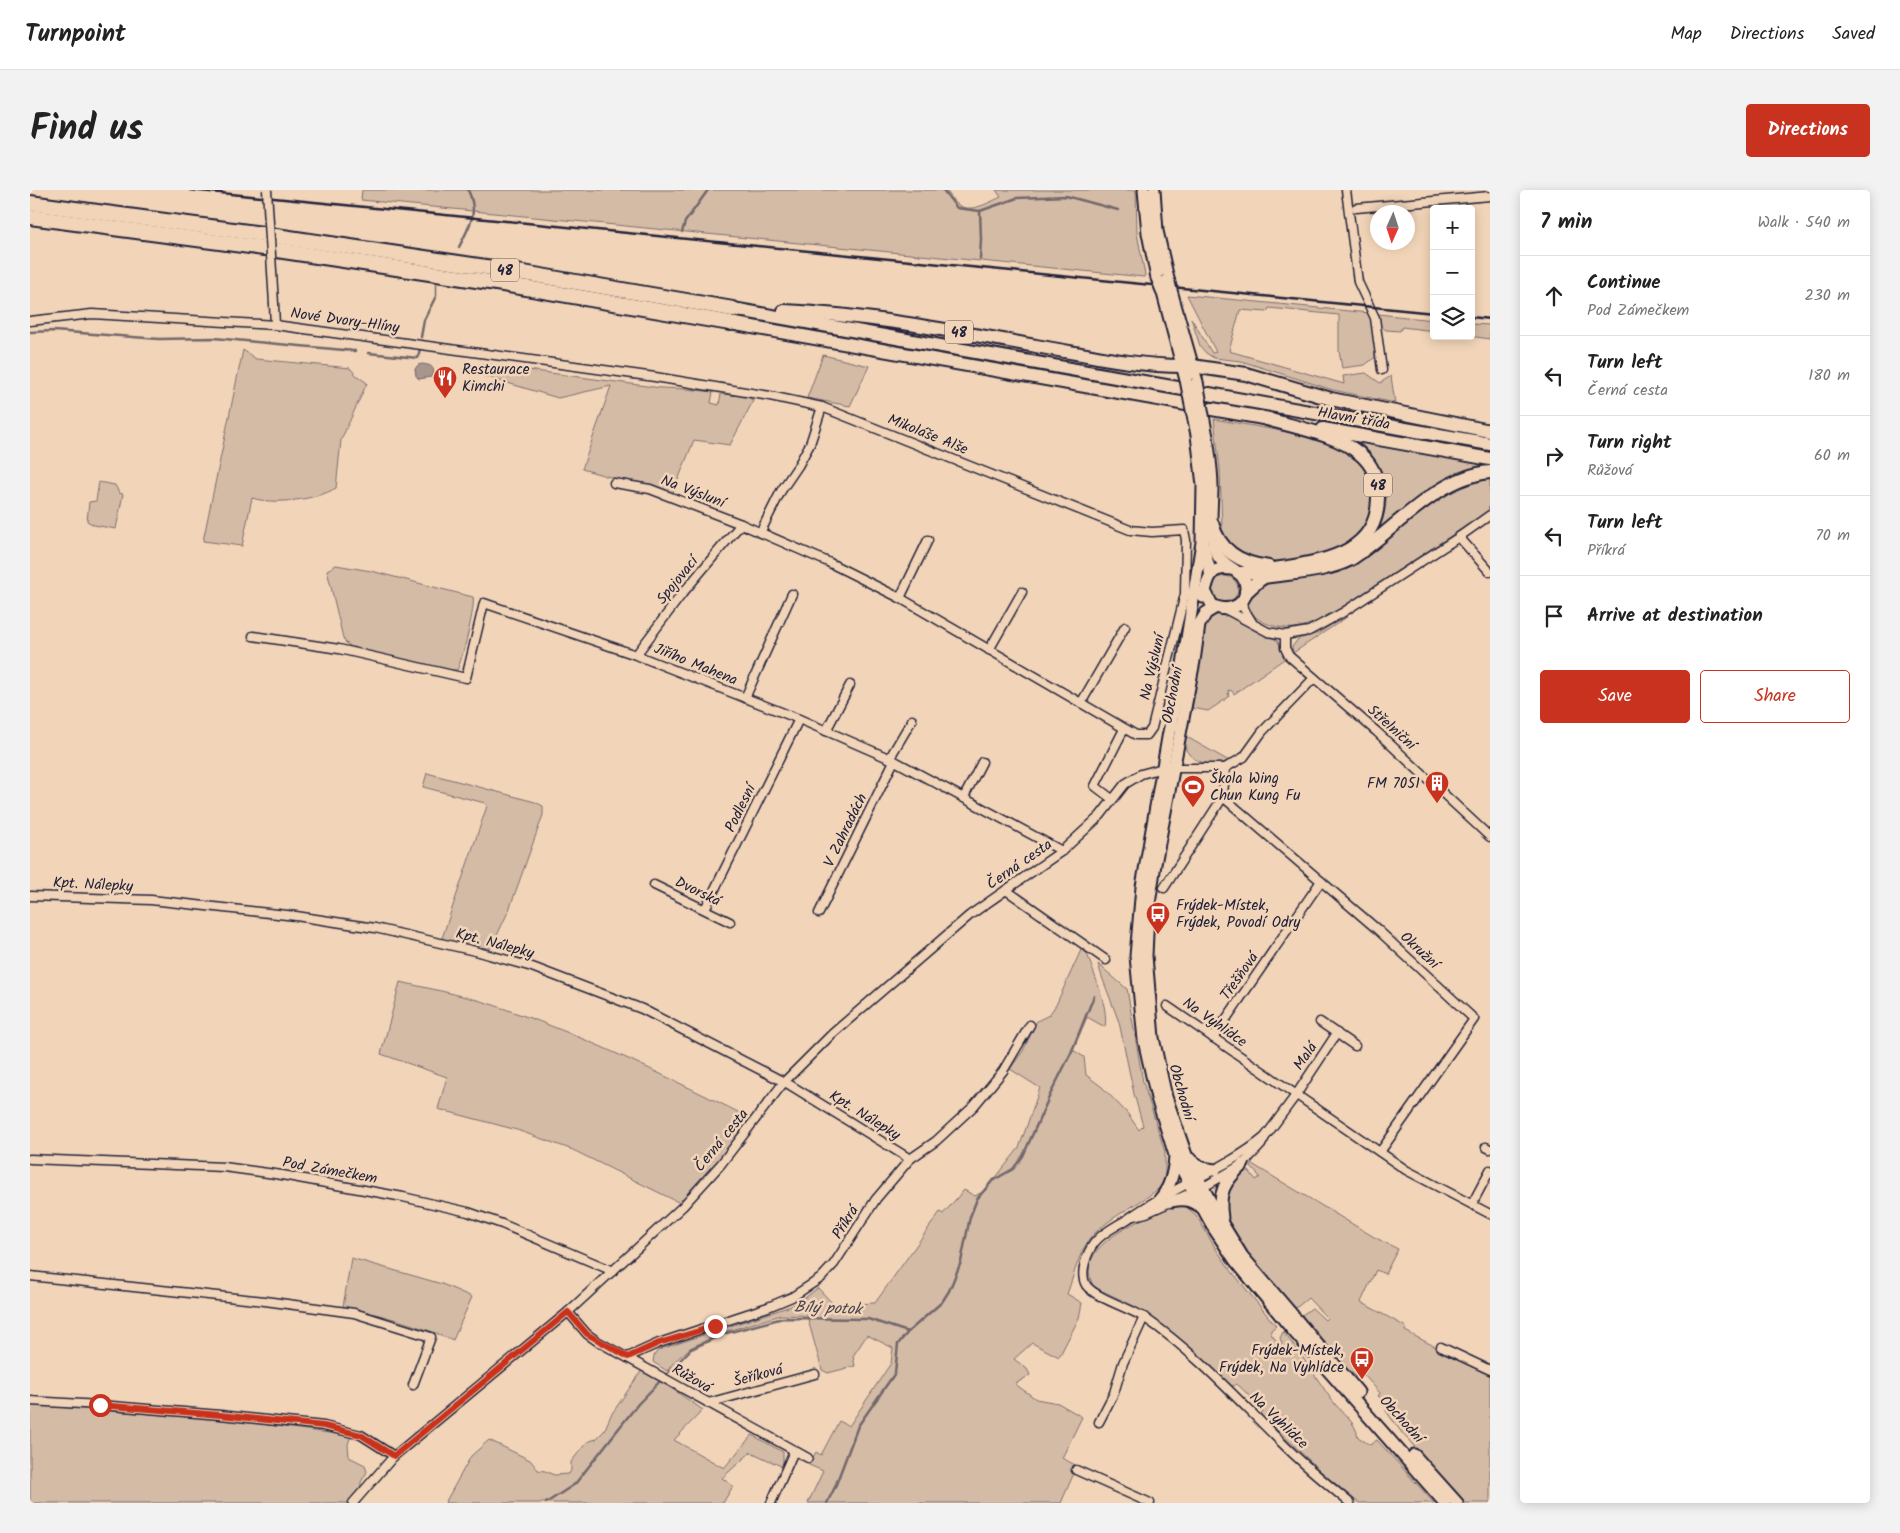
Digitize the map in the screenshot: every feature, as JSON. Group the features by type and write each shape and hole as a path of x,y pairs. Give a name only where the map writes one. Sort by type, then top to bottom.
{"highway":[{"name":"48","path":"30,203 270,235 506,270 943,360 1186,404"},
{"name":"48","path":"30,217 270,249 1189,384"},
{"name":"48","path":"732,316 802,312 873,318 1141,364 1188,366 1246,374 1331,399 1490,431"},
{"path":"1209,394 1490,444"},
{"name":"Hlavní třída","path":"1212,409 1490,459"},
{"name":"48","path":"1235,571 1259,572 1334,557 1347,551 1368,533 1375,518 1378,502 1378,485 1374,471 1362,455 1349,446 1326,436 1260,417"},
{"path":"1245,596 1264,577 1309,573 1337,566 1351,560 1427,499 1463,479 1490,472"},
{"name":"48","path":"1212,523 1222,545 1236,557 1247,563 1267,567 1284,567"}],"main road":[{"path":"1144,190 1148,233 1188,366 1189,384 1212,485 1212,523 1216,552 1220,560 1245,581 1245,596 1232,608 1221,608 1209,601 1205,591"},
{"path":"1154,190 1162,279"},
{"path":"1188,636 1202,542 1202,436"},
{"path":"1202,542 1210,575"},
{"path":"1188,636 1210,575 1220,569 1235,571"},
{"name":"Obchodní","path":"1221,608 1206,613 1199,625 1194,661 1142,887 1136,956 1144,1040 1157,1098 1176,1154 1242,1256 1298,1324 1457,1503"},
{"name":"Obchodní","path":"1188,636 1148,911 1146,956 1153,1038 1166,1097 1202,1208 1235,1260 1284,1321 1446,1503"},
{"path":"1160,1199 1169,1187 1176,1154"},
{"path":"1187,1158 1202,1168 1215,1170"},
{"path":"1223,1225 1220,1198 1230,1177 1243,1164"},
{"path":"1172,1201 1190,1200 1202,1208"}],"street":[{"path":"267,190 274,325"},
{"path":"1346,190 1358,282 1375,318 1382,370"},
{"path":"1356,208 1490,196"},
{"name":"Nové Dvory-Hlíny","path":"30,321 92,314 274,325 655,376"},
{"name":"Mikoláše Alše","path":"655,376 822,407 1130,530 1138,532 1184,530"},
{"path":"760,533 780,491 798,466 810,444 822,407"},
{"name":"Na Výsluní","path":"614,483 650,489 741,524 828,562 900,598 1124,729 1143,736 1147,735 1152,728 1185,594 1186,540 1184,530"},
{"path":"1221,608 1268,632 1285,635 1303,633 1317,628 1490,515"},
{"name":"Spojovací","path":"636,655 682,594 741,524"},
{"path":"1459,537 1490,572"},
{"path":"900,598 928,540"},
{"path":"989,650 1022,592"},
{"name":"Jiřího Mahena","path":"745,698 792,594"},
{"path":"1245,596 1245,612 1255,626"},
{"path":"253,636 339,650 466,678 484,603 636,655"},
{"path":"1080,703 1125,627"},
{"name":"Střelniční","path":"1285,635 1285,648 1289,656 1377,732 1490,837"},
{"name":"Jiřího Mahena","path":"636,655 826,731 893,760 1062,852"},
{"path":"1164,888 1223,797 1225,768 1244,757 1262,732 1314,678"},
{"path":"826,731 850,685"},
{"name":"Podlesní","path":"705,910 799,720"},
{"path":"893,760 892,754 912,720"},
{"path":"1112,799 1095,786 1124,729"},
{"name":"V Zahradách","path":"819,913 893,760"},
{"path":"964,797 982,762"},
{"name":"Černá cesta","path":"353,1503 394,1456 568,1312 683,1206 721,1164 784,1082 832,1034 962,921 1062,852 1100,816 1125,784 1140,774 1168,768 1225,768"},
{"name":"Okružní","path":"1223,797 1378,930 1474,1019 1380,1152"},
{"name":"Třešňová","path":"1213,1038 1321,880"},
{"name":"Dvorská","path":"654,885 730,922"},
{"path":"1006,890 1106,960"},
{"name":"Kpt. Nálepky","path":"30,896 151,900 296,916 376,928 475,951 532,967 642,1008 784,1082 910,1159"},
{"name":"Na Vyhlídce","path":"1167,1006 1406,1170 1490,1214"},
{"name":"Malá","path":"1320,1022 1355,1046"},
{"name":"Příkrá","path":"628,1357 659,1343 768,1308 792,1297 821,1278 834,1264 876,1199 910,1159 936,1141 974,1106 1004,1071 1030,1025"},
{"name":"Malá","path":"1296,1095 1337,1033"},
{"name":"Na Vyhlídce","path":"1296,1095 1261,1145 1243,1164 1142,1208 1095,1242 1085,1264 1084,1281 1090,1290 1144,1317 1189,1353 1283,1444 1350,1503"},
{"name":"Na Vyhlídce","path":"1132,1217 1172,1201 1215,1170 1246,1152 1265,1137"},
{"name":"Pod Zámečkem","path":"30,1158 224,1167 282,1174 404,1197 468,1212 502,1224 613,1271"},
{"path":"1472,1204 1490,1170"},
{"path":"30,1276 266,1301 354,1313 431,1337 413,1384"},
{"name":"Růžová","path":"568,1312 587,1334 808,1458"},
{"path":"1099,1422 1114,1393 1123,1363 1144,1317"},
{"path":"1440,1347 1490,1370"},
{"name":"Šeříková","path":"708,1402 815,1374"},
{"path":"30,1401 194,1412 324,1426 361,1435 394,1456"},
{"path":"771,1503 794,1450"},
{"path":"1076,1470 1150,1503"}],"shaded area":[{"path":"362,190 946,190 956,203 966,208 972,208 1001,197 996,190 1136,190 1137,233 1145,275 1144,277 361,200"},
{"path":"1187,295 1369,313 1373,319 1378,355 1365,365 1342,368 1339,351 1339,315 1269,308 1267,312 1240,310 1229,351 1344,384 1343,376 1366,373 1380,383 1391,376 1395,403 1333,390 1241,361 1214,358 1200,346 1191,318 1212,353 1216,352"},
{"path":"1378,314 1430,320 1430,330 1402,327 1400,331 1386,330 1380,326"},
{"path":"1475,324 1490,325 1490,339 1475,337"},
{"path":"243,350 256,359 350,368 367,383 341,440 336,488 318,496 295,500 272,501 252,498 242,546 203,541"},
{"path":"823,355 869,366 850,406 807,398"},
{"path":"422,364 433,368 434,373 431,377 419,379 416,376 415,369 418,365"},
{"path":"470,365 491,365 661,388 713,392 711,403 719,405 721,394 747,396 753,401 730,445 694,440 672,495 582,469 611,386 558,398 467,371"},
{"path":"1214,419 1310,436 1350,451 1364,467 1372,484 1371,514 1360,535 1340,549 1294,562 1262,560 1244,555 1228,543 1222,529 1220,469"},
{"path":"1359,442 1490,466 1466,472 1378,532 1385,506 1385,483 1382,472 1376,462"},
{"path":"1490,479 1490,506 1488,508 1490,510 1327,617 1303,626 1286,628 1267,624 1252,614 1249,607 1249,599 1254,589 1263,582 1318,577 1342,570 1367,555 1425,508 1443,496 1462,487"},
{"path":"99,482 115,485 119,493 123,494 116,529 94,525 87,521 89,502 96,501"},
{"path":"336,565 371,571 473,597 468,633 457,670 353,648 346,643 343,638 327,570"},
{"path":"1225,576 1234,580 1238,589 1234,598 1225,602 1216,598 1212,589 1216,580"},
{"path":"1215,613 1236,617 1256,631 1277,640 1287,657 1234,694 1228,690 1229,697 1208,711 1192,708 1202,651 1202,626 1205,620"},
{"path":"1346,615 1347,617 1293,653 1292,647 1298,639 1319,633"},
{"path":"1185,736 1229,761 1211,764 1194,759 1186,750"},
{"path":"427,773 535,802 543,806 543,815 509,910 491,948 470,947 442,938 487,806 485,803 423,787"},
{"path":"1081,950 1087,953 1100,990 1106,1019 1105,1027 1087,1017 1073,1050 1084,1057 1086,1075 1102,1087 1127,1113 1139,1130 1143,1126 1134,1094 1119,1022 1098,964 1127,989 1143,1082 1165,1152 1165,1181 1149,1196 1099,1229 1085,1246 1077,1263 1067,1294 1082,1303 1079,1318 1059,1357 1032,1343 1014,1359 1027,1369 1030,1375 1015,1384 1036,1399 1058,1403 1082,1417 1062,1458 1077,1466 1061,1503 808,1503 823,1471 809,1465 816,1452 821,1455 839,1421 849,1426 891,1363 893,1348 867,1335 853,1356 855,1366 828,1373 822,1370 807,1316 781,1315 724,1332 690,1348 667,1371 653,1362 654,1356 658,1350 791,1306 818,1288 834,1305 875,1303 940,1212 943,1214 964,1190 975,1196 986,1190 1019,1148 1040,1088 1010,1069 1023,1051 1037,1021 1049,1015 1056,1005"},
{"path":"400,982 481,1001 539,1021 632,1060 752,1119 720,1160 680,1203 573,1150 517,1130 438,1109 447,1077 381,1054"},
{"path":"1252,1164 1374,1237 1398,1249 1385,1274 1376,1270 1361,1302 1406,1327 1405,1331 1490,1375 1490,1503 1465,1503 1402,1433 1386,1411 1386,1401 1378,1396 1380,1393 1364,1375 1359,1379 1337,1361 1302,1315 1312,1308 1325,1320 1327,1318 1308,1298 1296,1308 1288,1302 1243,1250 1227,1223 1224,1195 1243,1170 1249,1171 1256,1180 1260,1177 1251,1167"},
{"path":"1176,1204 1185,1206 1196,1215 1233,1273 1276,1326 1271,1330 1271,1334 1280,1345 1282,1343 1280,1338 1283,1332 1331,1399 1351,1421 1358,1437 1370,1445 1377,1440 1434,1503 1359,1503 1325,1475 1261,1415 1263,1409 1237,1384 1230,1385 1156,1320 1134,1306 1094,1287 1089,1272 1092,1258 1102,1245 1116,1234 1148,1216"},
{"path":"351,1258 442,1284 472,1297 453,1340 399,1320 343,1307"},
{"path":"642,1370 703,1410 674,1440 724,1468 752,1435 783,1452 783,1467 751,1452 722,1478 733,1486 723,1503 445,1503 471,1456 489,1440 530,1460 538,1470 554,1475 569,1474 571,1462 587,1442 596,1439 604,1431 611,1415"},
{"path":"30,1405 232,1420 351,1436 348,1444 349,1457 365,1465 367,1472 361,1482 360,1503 30,1503"}],"waterway":[{"path":"459,247 472,219 473,206 468,190"},
{"path":"682,232 685,222 708,190"},
{"path":"943,190 957,208 980,211 1017,198 1066,196 1118,210"},
{"path":"980,211 980,259"},
{"path":"421,337 424,320 436,296 436,285"},
{"path":"30,332 54,331 159,339 214,338 355,351"},
{"path":"368,353 418,358 420,348"},
{"name":"Bílý potok","path":"546,1503 575,1484 638,1404 691,1349 723,1334 783,1318 868,1319 908,1332 942,1302 949,1291 961,1262 970,1217 977,1199 992,1181 1013,1169 1023,1156 1071,1053 1094,996"},
{"path":"827,1503 858,1426 895,1373 898,1344 908,1332"}],"railway":[{"path":"190,190 261,197"},
{"path":"274,198 1430,313"},
{"path":"1475,317 1490,319"}],"place":[{"name":"Restaurace Kimchi","path":"445,399"},
{"name":"FM 7051","path":"1437,804"},
{"name":"Škola Wing Chun Kung Fu","path":"1193,808"},
{"name":"Frýdek-Místek, Frýdek, Povodí Odry","path":"1158,935"},
{"name":"Frýdek-Místek, Frýdek, Na Vyhlídce","path":"1362,1380"}],"route":[{"path":"100,1405 324,1426 361,1435 394,1456 568,1312 587,1334 628,1357 659,1343 715,1326"}]}
